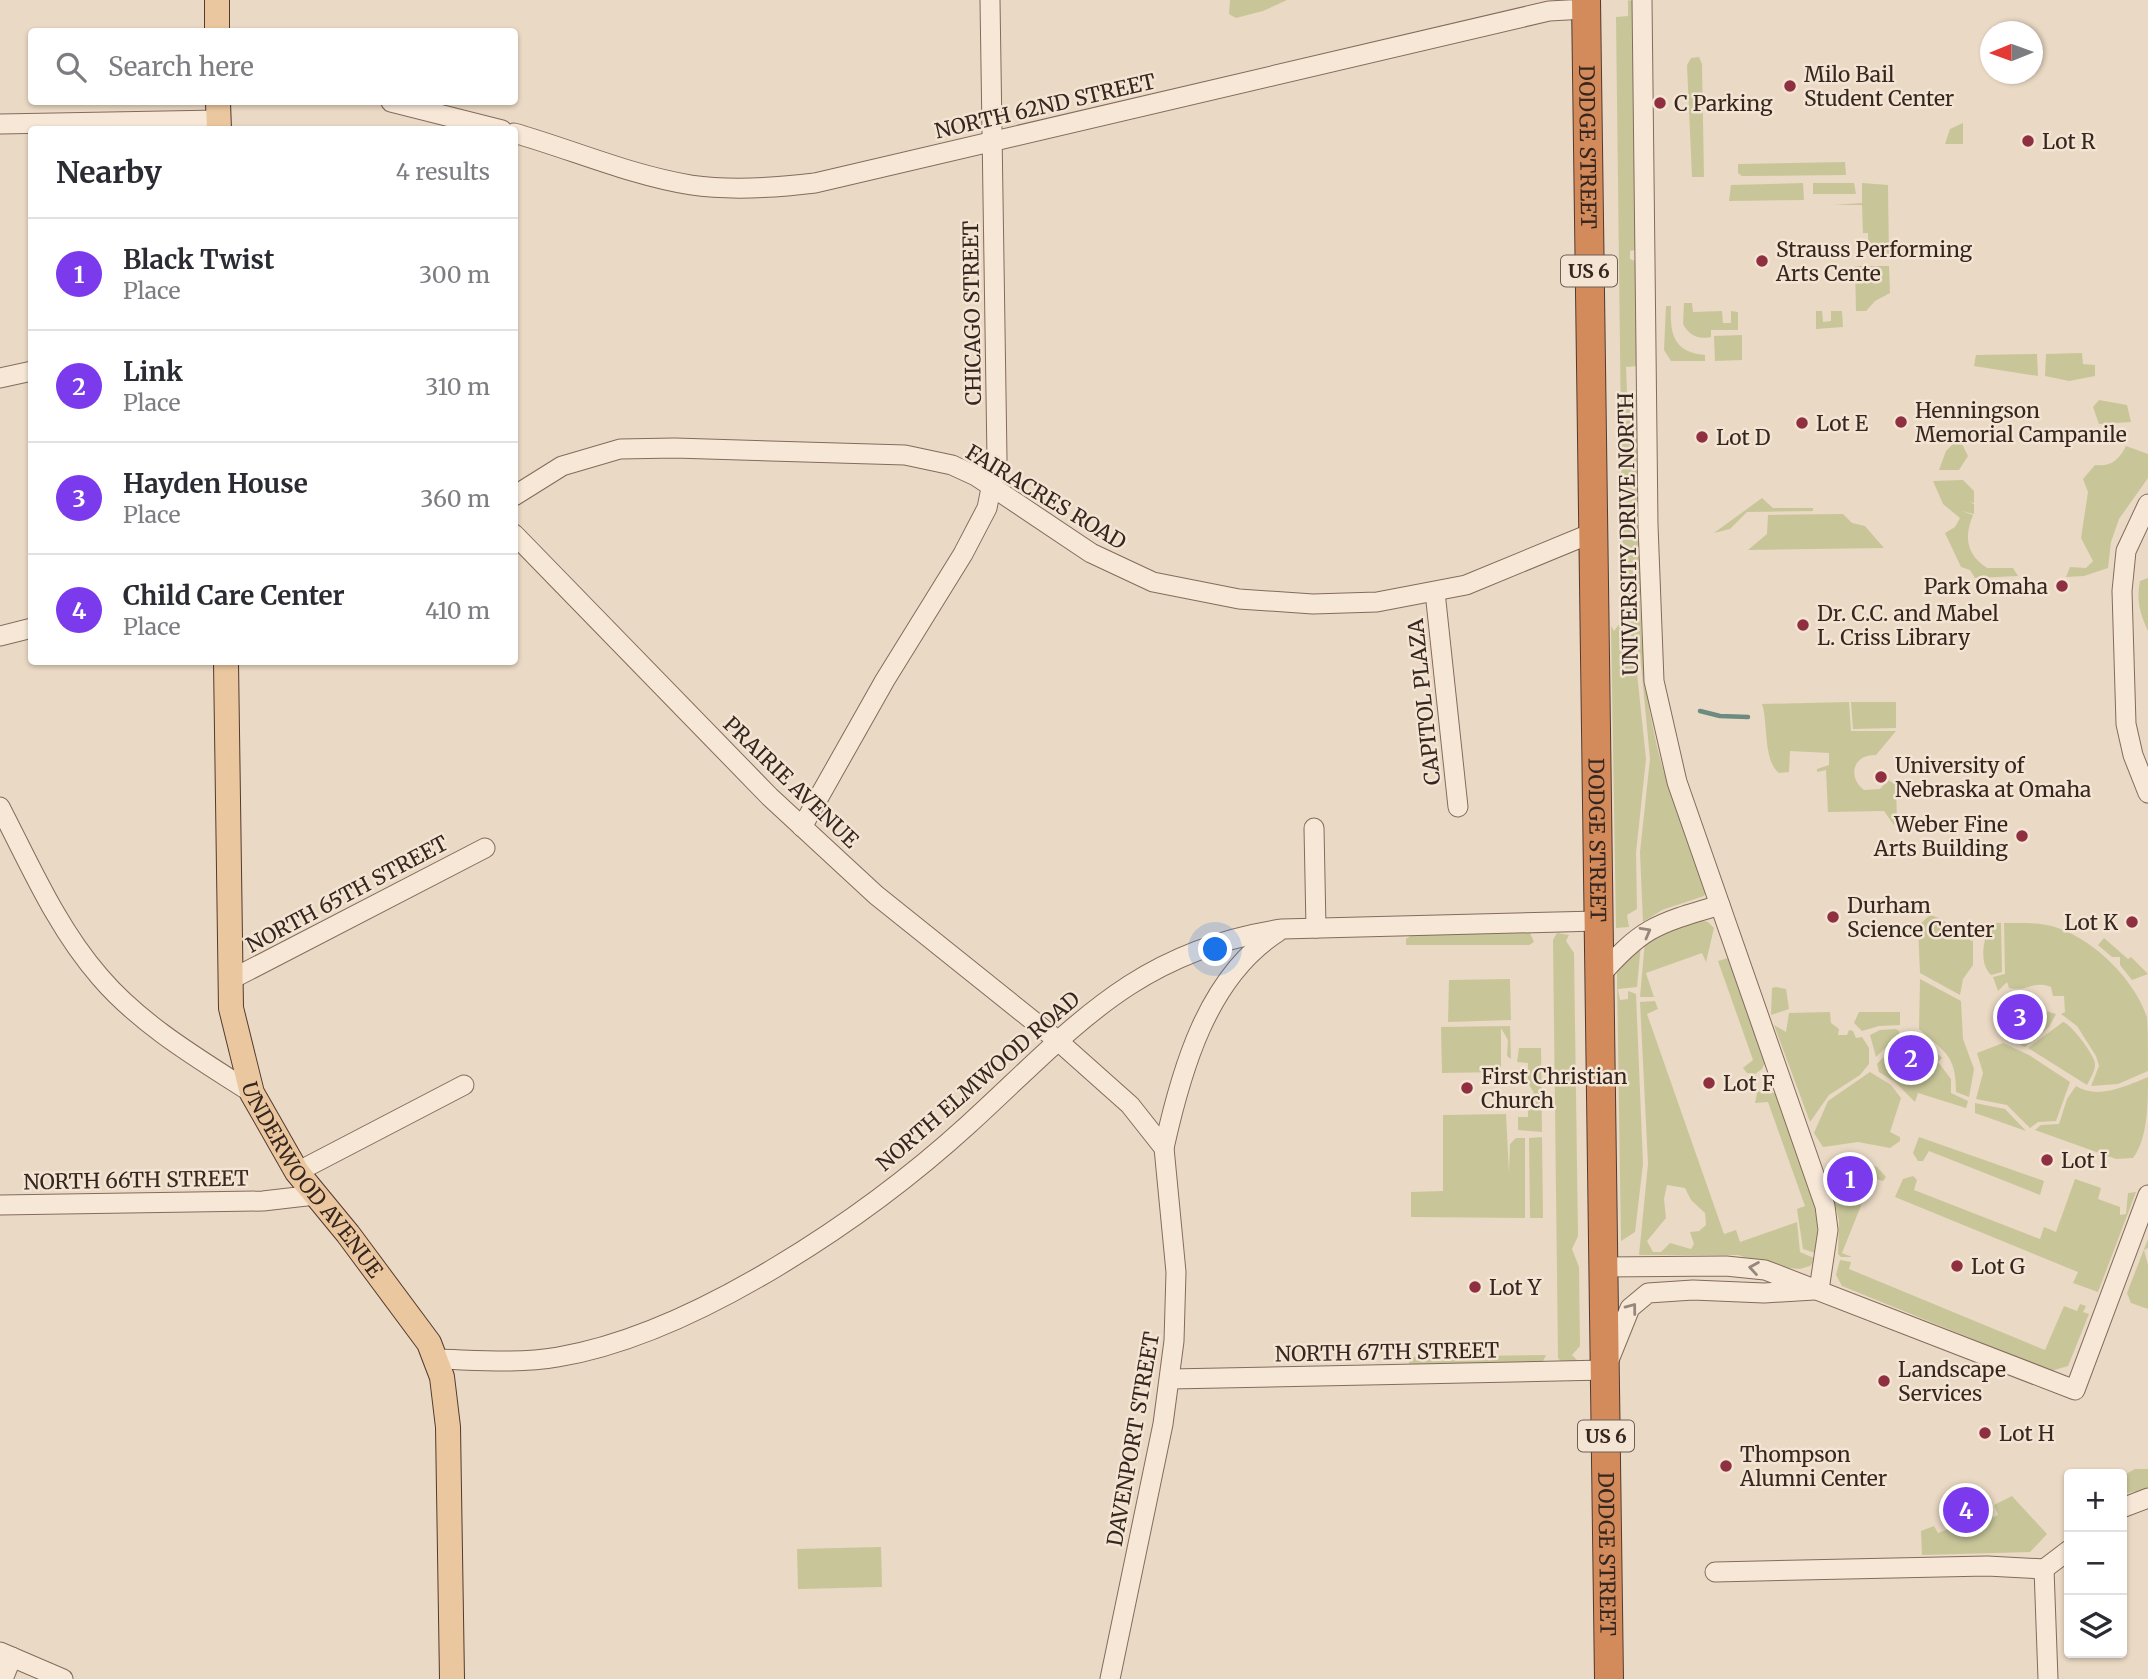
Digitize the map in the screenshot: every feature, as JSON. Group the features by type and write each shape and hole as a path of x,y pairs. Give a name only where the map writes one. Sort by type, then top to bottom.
{"highway":[{"name":"DODGE STREET","path":"1586,5 1597,978 1609,1679"}],"main road":[{"path":"217,0 217,28"},
{"name":"UNDERWOOD AVENUE","path":"226,665 230,980 233,1022 251,1094 297,1172 417,1323 436,1359 446,1398 449,1427 452,1679"}],"street":[{"name":"CHICAGO STREET","path":"802,827 885,680 963,554 987,508 997,459 990,0"},
{"name":"UNIVERSITY DRIVE NORTH","path":"1642,0 1651,658 1669,755 1825,1206 1828,1230 1819,1290"},
{"name":"NORTH 62ND STREET","path":"518,134 652,177 729,189 775,188 815,183 1549,11 1586,5"},
{"path":"400,105 455,123 475,126"},
{"path":"0,124 218,117"},
{"path":"0,378 28,372"},
{"name":"FAIRACRES ROAD","path":"518,493 545,474 571,462 601,453 636,448 905,455 952,465 992,486 1091,553 1131,574 1178,589 1239,599 1313,604 1377,602 1435,592 1498,574 1592,533"},
{"path":"2148,504 2126,551 2122,591 2127,729 2148,793"},
{"name":"PRAIRIE AVENUE","path":"518,538 665,691 802,827 886,903 1057,1041"},
{"name":"CAPITOL PLAZA","path":"1435,592 1458,807"},
{"path":"0,636 28,629"},
{"path":"0,807 56,915 98,975 138,1013 251,1094"},
{"path":"1314,828 1316,928"},
{"name":"NORTH 65TH STREET","path":"230,980 485,848"},
{"path":"1597,978 1627,944 1646,930 1720,905"},
{"name":"NORTH ELMWOOD ROAD","path":"436,1359 532,1360 585,1352 642,1332 730,1293 834,1230 915,1171 1105,1000 1154,970 1200,950 1253,934 1282,929 1598,921"},
{"path":"1164,1148 1178,1086 1208,1015 1250,954 1282,929"},
{"path":"1057,1041 1130,1105 1164,1148"},
{"path":"297,1172 464,1085"},
{"name":"DAVENPORT STREET","path":"1110,1679 1170,1379 1177,1272 1164,1148"},
{"path":"1602,1267 1745,1267 1791,1277 2076,1390 2145,1192"},
{"name":"NORTH 66TH STREET","path":"0,1205 263,1201 315,1195"},
{"path":"1605,1370 1630,1308 1648,1293 1693,1290 1764,1293 1819,1290"},
{"name":"NORTH 67TH STREET","path":"1170,1379 1605,1370"},
{"path":"2127,1506 2148,1498"},
{"path":"1715,1572 1987,1566 2044,1569 2064,1554"},
{"path":"2044,1569 2048,1679"},
{"path":"3,1679 6,1655 63,1679"}],"shaded area":[{"path":"1230,0 1287,0 1263,11 1236,18 1229,14"},
{"path":"1628,0 1632,1 1635,250 1630,251 1630,259 1635,261 1637,366 1626,367 1627,393 1637,395 1640,595 1623,596 1616,17 1628,16"},
{"path":"1699,57 1702,64 1704,177 1692,177 1687,65 1691,58"},
{"path":"1963,123 1963,144 1945,144 1950,129"},
{"path":"1845,162 1846,175 1742,176 1738,173 1738,164"},
{"path":"1803,183 1804,200 1729,201 1731,185"},
{"path":"1813,183 1854,183 1856,194 1813,194"},
{"path":"1862,183 1888,185 1889,257 1868,257 1868,233 1863,233 1862,205 1833,205 1862,203"},
{"path":"1855,266 1889,266 1890,293 1875,301 1866,311 1856,311"},
{"path":"1684,303 1692,303 1693,312 1722,311 1723,323 1731,323 1731,311 1738,312 1738,330 1711,330 1711,337 1694,336 1683,324"},
{"path":"1666,306 1671,306 1671,325 1680,346 1705,355 1705,361 1671,361 1664,350"},
{"path":"1816,311 1822,311 1823,322 1831,321 1831,311 1842,311 1843,327 1816,329"},
{"path":"1742,335 1742,360 1715,361 1714,336"},
{"path":"2082,353 2083,364 2095,365 2095,376 2069,381 2045,376 2046,354"},
{"path":"2037,354 2038,376 1974,366 1976,355"},
{"path":"2099,400 2127,405 2131,422 2099,424 2093,407"},
{"path":"1959,438 1968,456 1959,470 1939,470 1946,451"},
{"path":"2126,446 2148,454 2148,478 2119,519 2111,542 2108,568 2084,576 2066,577 2070,567 2086,568 2093,561 2081,538 2088,492 2083,479 2095,465 2106,465 2114,461"},
{"path":"1963,480 1974,491 1974,503 1969,502 1974,504 1974,514 1962,511 1973,515 1968,531 1971,551 1987,568 2013,568 2018,576 1975,578 1970,570 1961,567 1945,533 1955,527 1960,518 1943,504 1933,481"},
{"path":"1762,498 1773,508 1813,508 1813,511 1747,512 1730,529 1714,533"},
{"path":"1843,514 1852,523 1865,526 1884,548 1748,550 1767,534 1768,515"},
{"path":"2148,578 2148,631 2138,594 2140,581"},
{"path":"1624,600 1640,601 1645,681 1658,749 1676,811 1706,891 1704,896 1662,910 1643,922 1640,852 1650,759 1640,654 1625,624"},
{"path":"1620,623 1635,654 1646,759 1636,853 1637,909 1627,915 1629,927 1616,928 1611,626 1614,631"},
{"path":"1849,702 1851,731 1896,731 1876,755 1862,758 1858,762 1854,773 1855,779 1864,790 1880,789 1888,780 1896,785 1897,822 1894,825 1884,811 1828,812 1826,770 1817,772 1817,769 1829,765 1829,753 1790,751 1789,772 1779,773 1770,759 1762,704"},
{"path":"1851,702 1896,702 1896,728 1853,729"},
{"path":"1930,915 1973,941 1973,965 1963,979 1960,995 1920,973 1918,926"},
{"path":"1700,920 1708,922 1714,928 1706,962 1702,953 1646,973 1654,997 1640,997 1645,941"},
{"path":"1990,923 2001,923 2002,972 1991,975 1983,957"},
{"path":"2004,923 2038,924 2058,928 2086,942 2112,963 2133,989 2147,1017 2148,1071 2118,1084 2091,1086 2099,1066 2096,1056 2077,1026 2061,1014 2065,1012 2064,996 2053,996 2051,987 2045,985 2015,989 2009,988 2007,982 1998,991 1993,977 2005,974"},
{"path":"1530,933 1534,942 1529,945 1406,945 1406,939 1412,935"},
{"path":"1557,933 1569,935 1566,941 1574,953 1578,1236 1572,1249 1579,1267 1580,1346 1572,1355 1577,1360 1563,1364 1558,1358 1553,940"},
{"path":"2104,938 2128,959 2131,957 2148,974 2132,980 2120,965 2120,957 2112,957 2098,945"},
{"path":"1641,944 1637,987 1618,989 1620,1000 1628,999 1628,991 1636,994 1643,1164 1635,1232 1621,1241 1617,970"},
{"path":"1728,958 1765,1062 1762,1069 1755,1074 1747,1073 1743,1068 1753,1060 1718,961"},
{"path":"1510,979 1511,1020 1448,1022 1449,980"},
{"path":"1920,979 1961,1001 1963,1039 1974,1069 1969,1097 1956,1092 1954,1070 1947,1055 1919,1029"},
{"path":"1772,988 1786,989 1789,1009 1771,1015"},
{"path":"1655,1001 1658,1009 1647,1014 1724,1234 1736,1230 1740,1242 1797,1222 1800,1252 1816,1259 1810,1266 1800,1269 1777,1267 1738,1255 1639,1255 1648,1164 1640,1002","holes":["1667,1185 1685,1188 1691,1200 1705,1213 1706,1225 1699,1231 1690,1232 1694,1244 1691,1249 1670,1243 1661,1252 1653,1252 1647,1241 1666,1218 1664,1199"]},
{"path":"2046,1011 2056,1014 2049,1027 2025,1047 2014,1042 2016,1029 2028,1027 2031,1023 2046,1022"},
{"path":"1830,1012 1831,1023 1839,1029 1838,1035 1847,1035 1849,1030 1853,1031 1856,1038 1862,1037 1869,1048 1869,1064 1860,1075 1829,1095 1810,1122 1774,1025 1786,1032 1789,1013"},
{"path":"1859,1012 1900,1012 1900,1025 1879,1026 1862,1031 1854,1023"},
{"path":"2063,1022 2076,1033 2094,1060 2094,1070 2087,1085 2028,1048"},
{"path":"1510,1026 1511,1059 1507,1056 1508,1040 1501,1028 1501,1072 1442,1073 1441,1027"},
{"path":"1896,1029 1899,1035 1876,1057 1870,1035 1880,1030"},
{"path":"1903,1042 1900,1047 1903,1058 1897,1063 1901,1071 1919,1069 1921,1054 1927,1044 1942,1058 1938,1062 1951,1079 1951,1093 1968,1101 1966,1108 1918,1093 1915,1102 1895,1082 1879,1072 1877,1064 1897,1043"},
{"path":"2003,1043 2029,1055 2070,1082 2056,1121 2038,1122 2030,1128 2007,1105 1976,1099 1983,1073 1977,1053"},
{"path":"1519,1048 1541,1048 1542,1132 1518,1130 1518,1117 1528,1117 1528,1103 1534,1093 1528,1083 1528,1063 1517,1062"},
{"path":"1870,1072 1891,1085 1901,1098 1890,1132 1900,1137 1900,1141 1890,1148 1858,1142 1823,1147 1814,1133 1828,1101"},
{"path":"2148,1077 2144,1131 2133,1158 2116,1159 2035,1130 2041,1125 2059,1124 2067,1099 2076,1086 2093,1092 2103,1092"},
{"path":"1763,1089 1776,1094 1812,1195 1818,1235 1815,1253 1803,1249 1797,1209 1805,1206 1768,1102 1755,1103 1757,1093"},
{"path":"1975,1103 2005,1109 2026,1131 1975,1113"},
{"path":"1506,1114 1509,1173 1510,1144 1516,1138 1525,1138 1525,1218 1411,1217 1411,1192 1443,1191 1443,1115"},
{"path":"1542,1137 1543,1218 1530,1218 1529,1138"},
{"path":"1919,1137 2044,1181 2040,1195 1929,1151 1923,1161 1918,1161 1913,1153"},
{"path":"1857,1163 1877,1167 1886,1177 1883,1181 1872,1178 1842,1253 1852,1257 1841,1257 1838,1254 1839,1221 1829,1176 1836,1167"},
{"path":"1913,1176 1917,1180 1914,1190 2040,1239 2044,1227 2056,1232 2075,1179 2101,1188 2098,1199 2120,1207 2120,1215 2126,1214 2128,1193 2136,1192 2098,1292 2073,1283 2078,1272 1895,1197 1903,1179"},
{"path":"2148,1239 2148,1248 2144,1250 2148,1265 2148,1309 2131,1303 2127,1293"},
{"path":"1840,1260 1851,1262 1849,1269 2045,1350 2064,1306 2077,1311 2080,1304 2086,1306 2083,1312 2089,1314 2068,1366 2051,1371 1842,1286 1836,1275"},
{"path":"1546,1355 1541,1365 1409,1365 1409,1360 1414,1357"},
{"path":"2135,1469 2148,1469 2148,1489 2127,1493 2127,1473"},
{"path":"2012,1496 2047,1534 2030,1552 1922,1555 1921,1531 1934,1526 1938,1533 1981,1519 1983,1522 1998,1515 1994,1505"},
{"path":"881,1547 882,1587 798,1589 797,1549"}],"sand":[{"path":"1903,1042 1927,1044 1921,1054 1924,1063 1922,1067 1903,1072 1897,1066 1903,1058 1900,1047"}],"waterway":[{"path":"1700,711 1720,716 1748,717"}],"place":[{"name":"Milo Bail Student Center","path":"1790,86"},
{"name":"C Parking","path":"1660,103"},
{"name":"Lot R","path":"2028,141"},
{"name":"Strauss Performing Arts Cente","path":"1762,261"},
{"name":"Henningson Memorial Campanile","path":"1901,422"},
{"name":"Lot E","path":"1802,423"},
{"name":"Lot D","path":"1702,437"},
{"name":"Park Omaha","path":"2062,586"},
{"name":"Dr. C.C. and Mabel L. Criss Library","path":"1803,625"},
{"name":"University of Nebraska at Omaha","path":"1881,777"},
{"name":"Weber Fine Arts Building","path":"2022,836"},
{"name":"Durham Science Center","path":"1833,917"},
{"name":"Lot K","path":"2132,922"},
{"name":"Hayden House","path":"2020,1017"},
{"name":"Link","path":"1911,1058"},
{"name":"Lot F","path":"1709,1083"},
{"name":"First Christian Church","path":"1467,1088"},
{"name":"Lot I","path":"2047,1160"},
{"name":"Black Twist","path":"1850,1179"},
{"name":"Lot G","path":"1957,1266"},
{"name":"Lot Y","path":"1475,1287"},
{"name":"Landscape Services","path":"1884,1381"},
{"name":"Lot H","path":"1985,1433"},
{"name":"Thompson Alumni Center","path":"1726,1466"},
{"name":"Child Care Center","path":"1966,1510"}]}
